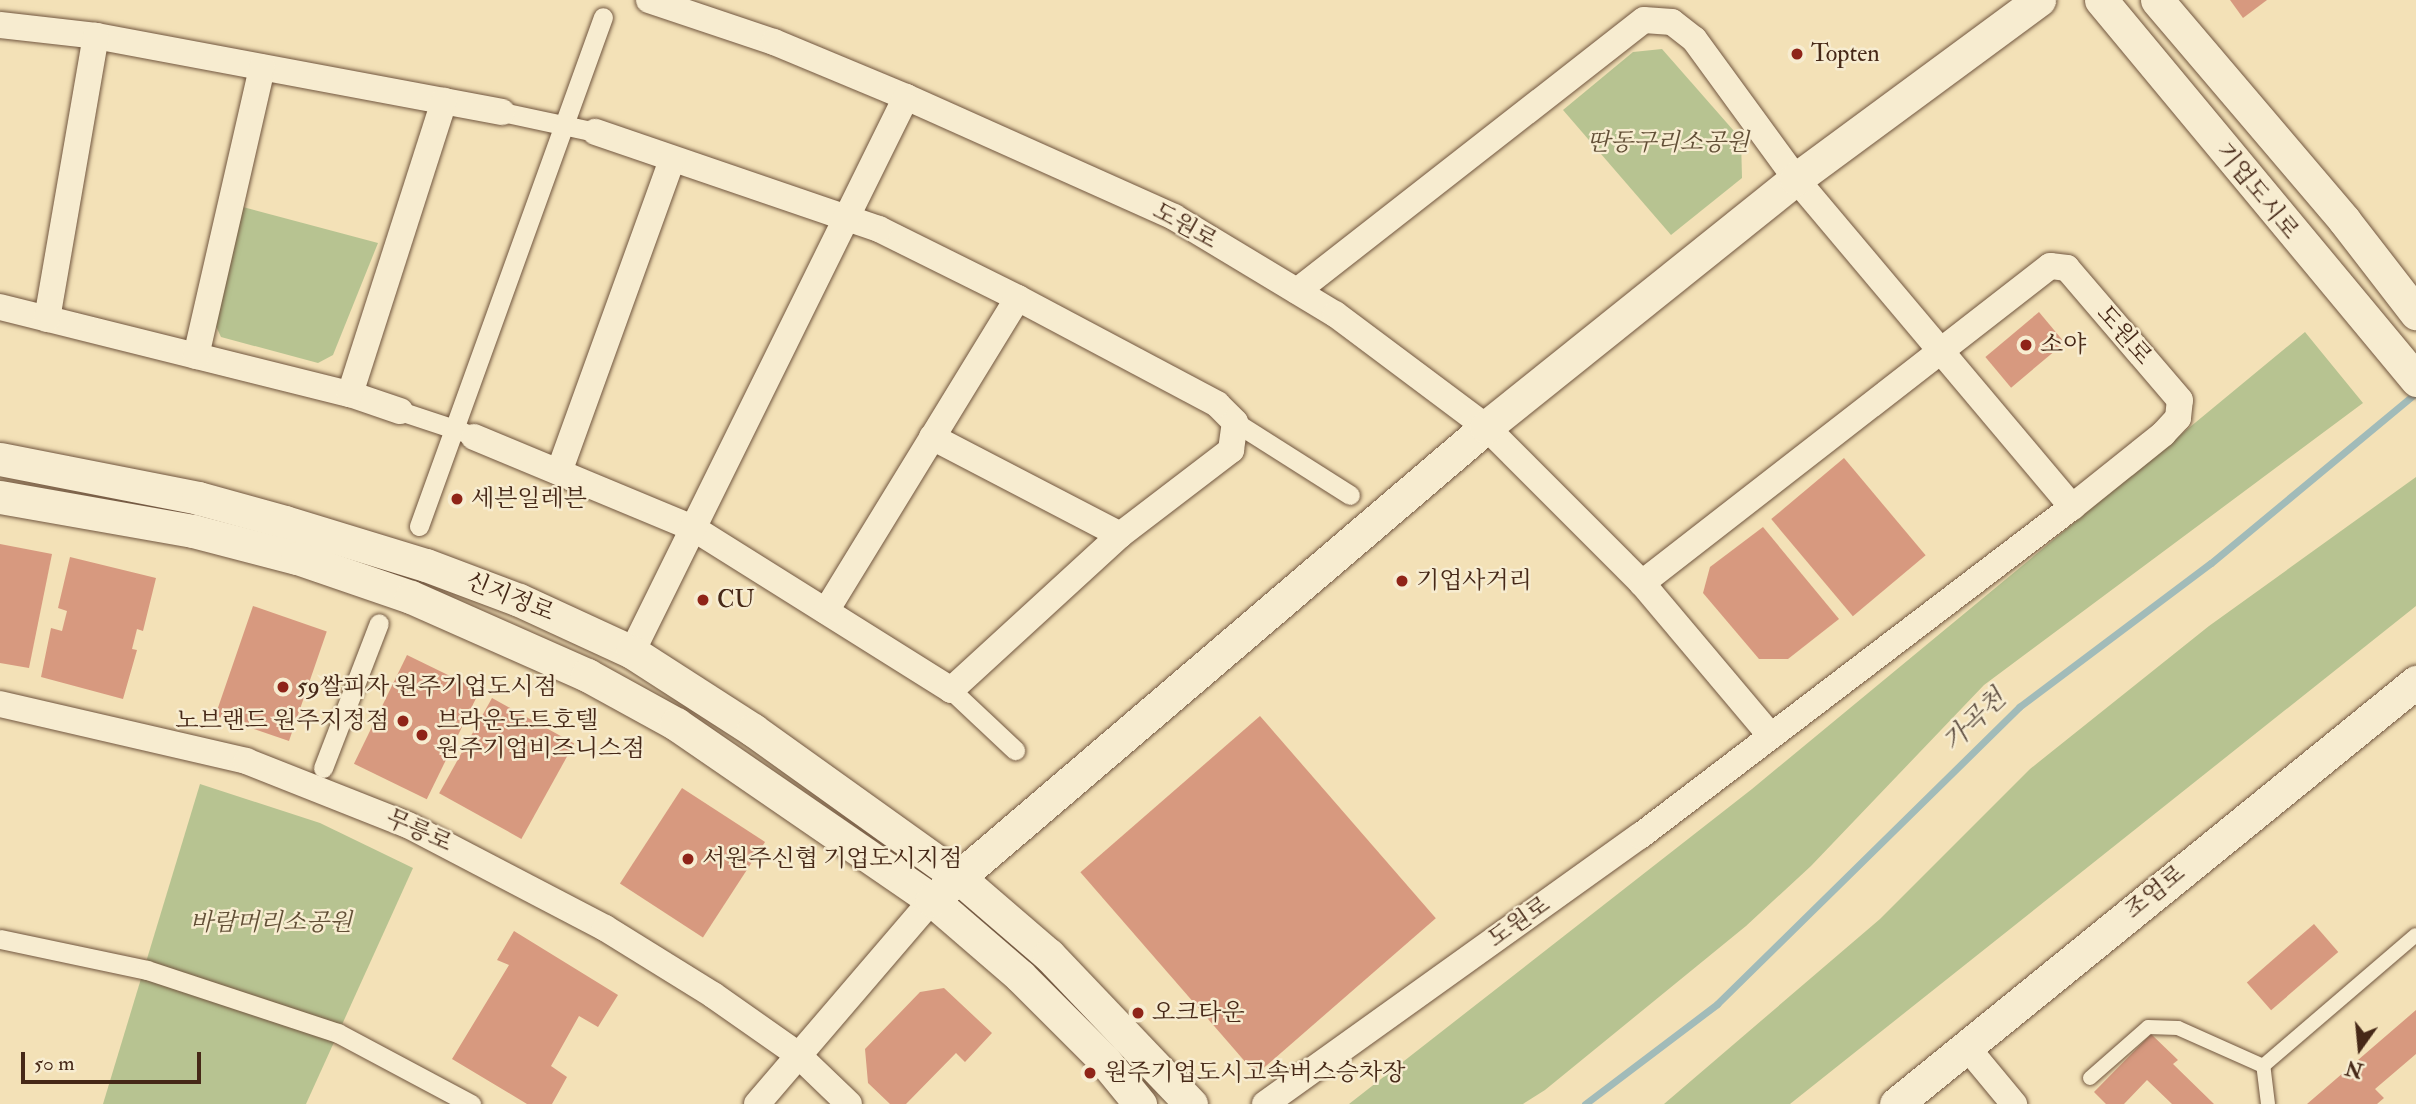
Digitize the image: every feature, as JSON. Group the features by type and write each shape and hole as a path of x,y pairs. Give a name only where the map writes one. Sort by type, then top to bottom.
{"street":[{"name":"도원로","path":"649,0 774,42 906,97 1174,217 1335,314 1486,427 1642,583 1769,734"},
{"path":"757,1104 797,1054 932,900 957,876 1486,427 1796,179 2039,0"},
{"name":"기업도시로","path":"2101,0 2416,380"},
{"name":"기업도시로","path":"2157,0 2336,210 2416,313"},
{"path":"419,526 463,433 562,127 603,16"},
{"path":"1297,291 1644,20 1672,22 1694,40 1796,179 2072,507"},
{"path":"0,25 96,36 595,132 848,218 1018,298 1217,404 1235,422 1350,495"},
{"path":"47,319 96,36"},
{"path":"196,356 262,67"},
{"path":"632,652 906,97"},
{"path":"350,394 444,101"},
{"path":"559,472 672,159"},
{"name":"도원로","path":"1265,1104 1640,836 1769,734 2072,507 2163,434 2178,418 2180,400 2067,268 2050,266 2034,275 1642,583"},
{"path":"826,611 1018,298"},
{"path":"0,307 350,394 463,433 693,528 951,690 1015,750"},
{"path":"951,690 1120,535 1231,450 1235,422"},
{"path":"932,437 1120,535"},
{"name":"신지정로","path":"0,458 198,498 285,522 438,569 519,600 632,652 753,730 957,876 1049,955 1191,1104"},
{"path":"0,497 193,531 258,548 411,597 489,628 676,724 932,900 1020,976 1104,1060 1140,1104"},
{"path":"323,768 379,623"},
{"name":"조엄로","path":"1896,1104 1965,1045 2416,682"},
{"name":"무릉로","path":"0,704 246,761 408,825 606,928 797,1054 849,1104"},
{"path":"0,939 147,970 338,1033 471,1104"},
{"path":"1965,1045 2014,1104"}],"lane":[{"path":"2263,1066 2416,935"},
{"path":"2090,1078 2148,1027 2178,1028 2263,1066"},
{"path":"2263,1066 2268,1104"}],"green space":[{"name":"딴동구리소공원","path":"1662,49 1741,139 1742,178 1671,235 1563,110 1633,52"},
{"path":"243,207 378,243 333,355 318,363 221,337 214,322"},
{"path":"2305,332 2363,403 1984,685 1811,866 1746,926 1545,1090 1523,1104 1349,1104 1752,789"},
{"path":"2416,477 2416,606 1790,1104 1664,1104 1880,919 2030,769 2209,626"},
{"name":"바람머리소공원","path":"200,784 320,823 413,868 306,1104 103,1104"}],"building":[{"path":"2230,0 2267,0 2243,18"},
{"path":"2039,312 2065,343 2011,388 1985,357"},
{"path":"1844,458 1926,555 1853,616 1771,519"},
{"path":"1763,527 1839,619 1788,659 1759,659 1703,593 1710,567"},
{"path":"0,544 52,554 29,668 0,663"},
{"path":"70,557 156,578 143,631 137,629 132,649 137,650 123,699 41,677 51,628 62,631 67,611 58,608"},
{"path":"253,606 327,631 289,741 215,716"},
{"path":"407,655 480,691 427,799 354,764"},
{"path":"492,698 574,744 521,839 439,793"},
{"path":"1260,716 1436,918 1256,1074 1080,872"},
{"path":"682,788 765,842 703,938 620,884"},
{"path":"2314,924 2338,952 2271,1010 2247,982"},
{"path":"514,931 618,995 598,1027 579,1016 551,1066 567,1077 552,1104 527,1104 452,1059 509,965 497,960"},
{"path":"944,988 992,1033 965,1062 956,1053 906,1104 890,1104 868,1083 865,1049 920,992"},
{"path":"2416,1010 2416,1054 2375,1089 2384,1098 2377,1104 2307,1104"},
{"path":"2151,1034 2178,1060 2173,1064 2214,1104 2172,1104 2147,1080 2124,1104 2106,1104 2094,1092"}],"waterway":[{"name":"가곡천","path":"1585,1104 1717,1004 2019,707 2211,563 2416,393"}],"place":[{"name":"Topten","path":"1797,54"},
{"name":"소야","path":"2026,345"},
{"name":"세븐일레븐","path":"457,499"},
{"name":"기업사거리","path":"1402,581"},
{"name":"CU","path":"703,600"},
{"name":"59쌀피자 원주기업도시점","path":"283,687"},
{"name":"노브랜드 원주지정점","path":"403,721"},
{"name":"브라운도트호텔 원주기업비즈니스점","path":"422,735"},
{"name":"서원주신협 기업도시지점","path":"688,859"},
{"name":"오크타운","path":"1138,1013"},
{"name":"원주기업도시고속버스승차장","path":"1090,1073"}]}
